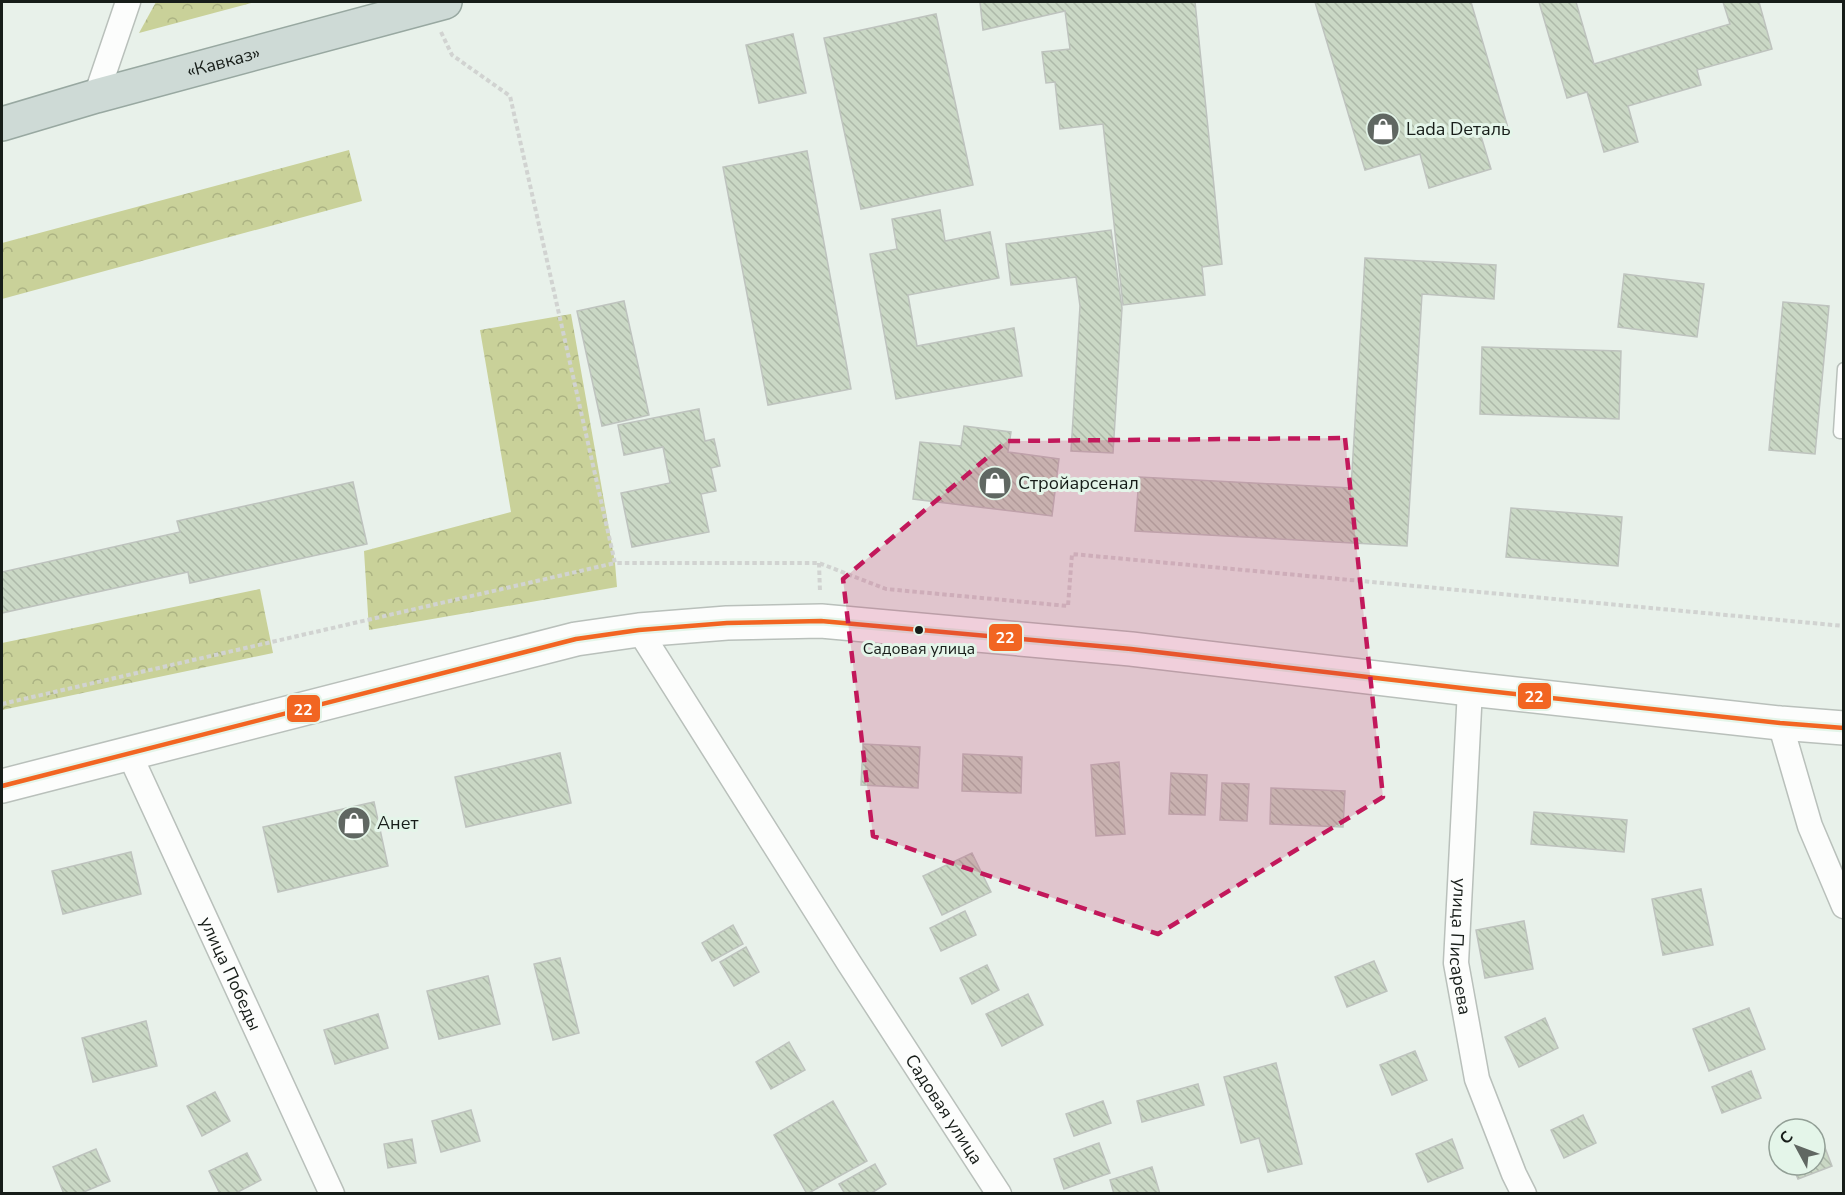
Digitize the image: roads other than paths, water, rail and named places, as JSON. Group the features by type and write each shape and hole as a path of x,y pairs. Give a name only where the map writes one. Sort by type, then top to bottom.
{"highway":[{"name":"«Кавказ»","path":"2,124 96,96 437,4"}],"main road":[{"path":"2,786 576,639 639,630 727,623 821,621 1131,650 1779,723 1844,728"}],"street":[{"path":"96,96 128,2"},
{"name":"Садовая улица","path":"639,630 849,963 999,1194"},
{"name":"улица Писарева","path":"1470,689 1456,963 1477,1079 1524,1194"},
{"path":"1779,723 1810,826 1844,906"},
{"name":"улица Победы","path":"129,753 332,1194"}],"lane":[{"path":"1844,369 1840,432 1844,432"}],"place":[{"name":"Lada Dеталь","path":"1383,129"},
{"name":"Стройарсенал","path":"995,483"},
{"name":"Садовая улица","path":"919,630"},
{"name":"Анет","path":"354,823"}]}
